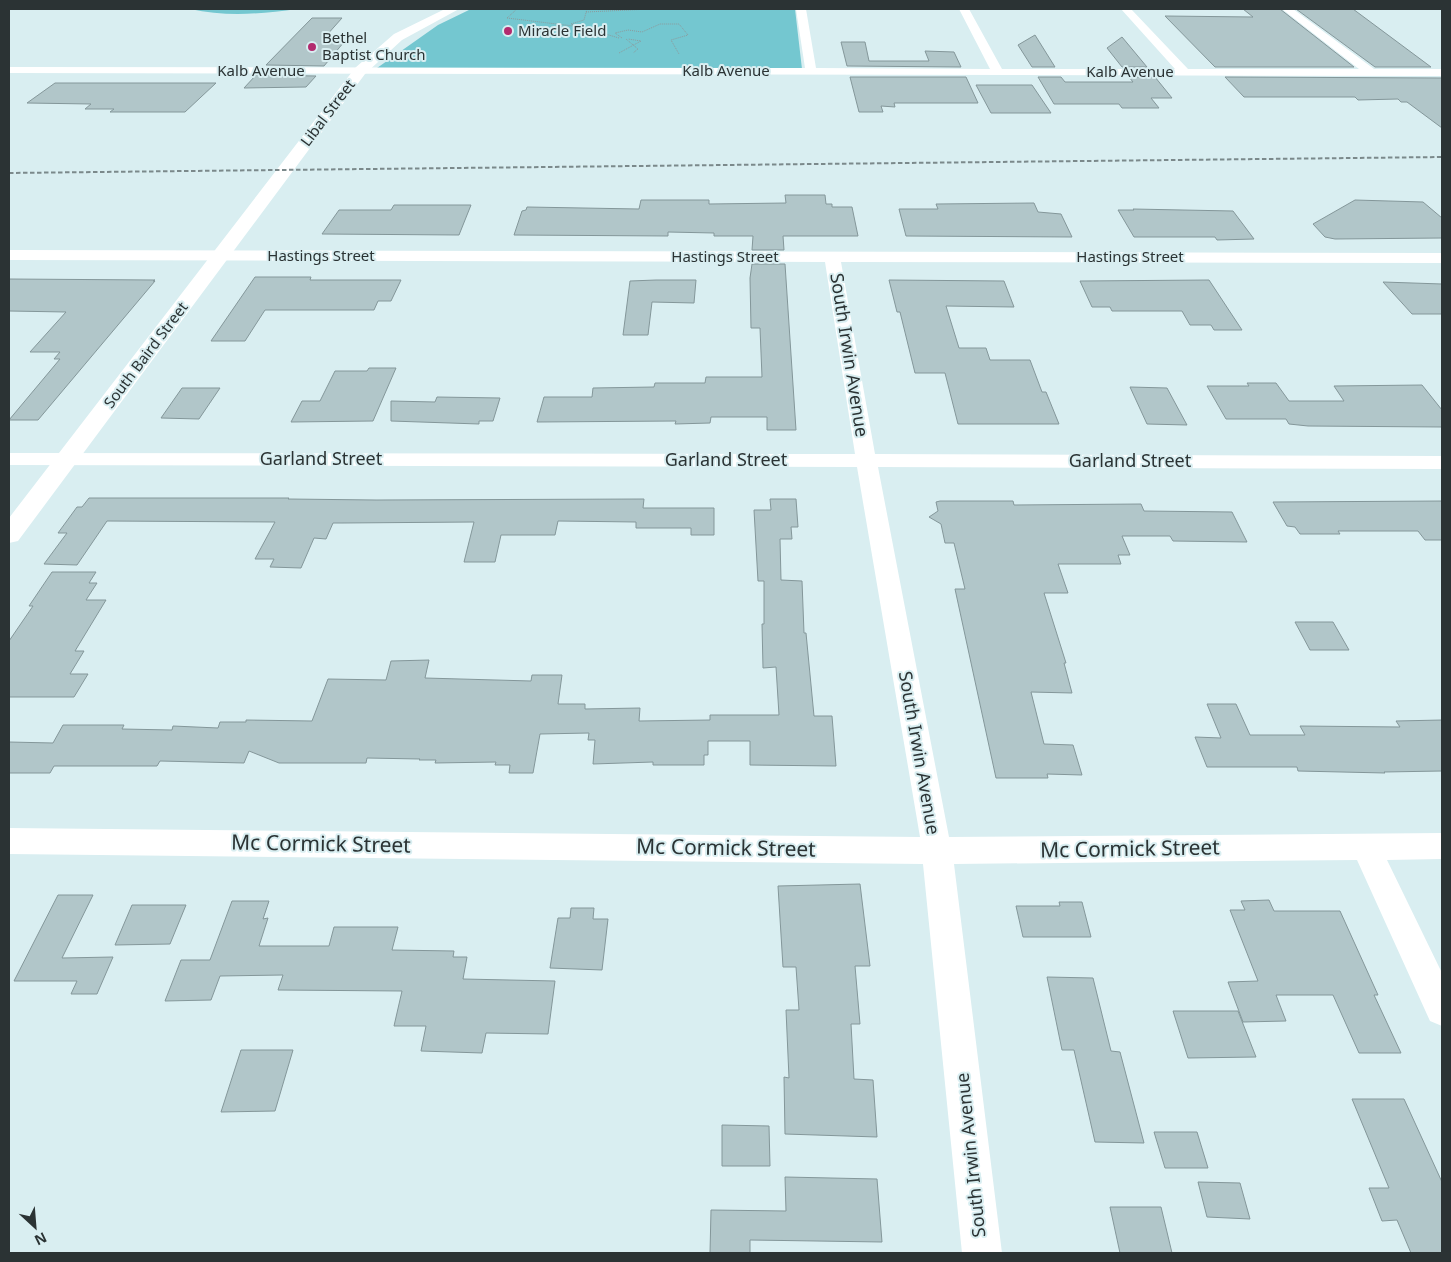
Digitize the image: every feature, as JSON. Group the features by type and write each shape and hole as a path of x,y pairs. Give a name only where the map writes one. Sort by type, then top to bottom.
{"street":[{"name":"Libal Street","path":"282,174 360,71 398,37 453,9"},
{"path":"801,9 811,72"},
{"path":"964,9 998,72"},
{"path":"1126,9 1184,72"},
{"path":"1288,9 1371,73"},
{"name":"Kalb Avenue","path":"9,70 1442,73"},
{"name":"South Baird Street","path":"9,535 282,174"},
{"name":"Hastings Street","path":"9,255 1442,258"},
{"name":"South Irwin Avenue","path":"832,257 866,460 937,851 982,1253"},
{"name":"Garland Street","path":"9,458 1442,462"},
{"name":"Mc Cormick Street","path":"9,841 937,851 1442,846"},
{"path":"1365,846 1442,1009"}],"path":[{"path":"517,9 506,18 556,26 576,26"},
{"path":"587,9 584,20 571,24 641,42 616,56 612,71"},
{"path":"586,12 650,9"},
{"path":"622,38 615,33 628,30 642,32 660,24 679,24 688,36 671,40 679,55 678,58"},
{"path":"626,39 638,50 632,53 633,56"}],"shaded area":[{"path":"190,9 297,9 244,14 203,12"},
{"path":"471,9 795,9 802,69 377,68 438,25"}],"building":[{"path":"1243,9 1280,9 1354,67 1215,67 1165,16 1253,17"},
{"path":"1296,9 1353,9 1431,67 1375,67"},
{"name":"Bethel Baptist Church","path":"312,18 342,18 326,36 349,36 324,66 266,65"},
{"path":"1035,35 1055,67 1032,67 1018,45"},
{"path":"1122,37 1147,67 1122,67 1107,48"},
{"path":"841,42 865,42 869,61 929,61 925,51 954,52 961,67 847,66"},
{"path":"256,75 316,76 306,87 244,88"},
{"path":"850,77 966,77 978,103 894,103 895,107 881,106 883,112 859,112"},
{"path":"1038,77 1061,77 1065,82 1133,82 1129,77 1155,77 1172,98 1151,98 1159,108 1122,108 1119,104 1054,104"},
{"path":"1225,77 1442,78 1442,128 1407,102 1401,102 1398,99 1358,100 1355,97 1244,97"},
{"path":"55,83 216,83 185,112 110,112 114,109 85,109 91,104 27,103"},
{"path":"976,85 1032,85 1051,113 991,113"},
{"path":"785,195 825,195 826,204 832,204 832,207 852,207 858,236 783,236 784,250 752,250 753,236 714,236 714,233 668,232 668,236 514,235 522,211 526,210 527,207 639,209 641,200 709,200 709,204 786,203"},
{"path":"1355,200 1423,202 1442,218 1442,238 1335,239 1325,237 1313,224"},
{"path":"1034,203 1038,212 1061,214 1072,237 906,236 899,209 938,209 936,204"},
{"path":"394,205 471,205 459,235 322,234 339,210 391,210"},
{"path":"1118,210 1233,211 1254,239 1217,240 1215,237 1134,237"},
{"path":"752,264 785,264 796,430 767,430 767,417 711,417 710,423 675,424 676,421 537,422 544,397 592,397 593,388 654,387 655,383 705,383 706,377 762,377 760,328 751,328 750,278"},
{"path":"255,277 311,277 310,280 401,280 391,301 378,301 374,310 265,310 245,341 211,341"},
{"path":"9,279 155,281 38,420 9,420 60,359 54,359 60,352 30,352 66,312 9,311"},
{"path":"696,280 694,303 652,302 648,335 623,335 630,281"},
{"path":"889,280 1004,281 1014,307 946,306 959,348 986,348 990,360 1030,360 1042,392 1046,392 1059,424 958,424 945,373 915,373 900,312 897,312"},
{"path":"1209,280 1242,330 1214,330 1211,325 1190,325 1182,311 1112,311 1110,307 1092,307 1080,281"},
{"path":"1383,282 1442,284 1442,314 1412,314"},
{"path":"369,368 396,368 373,421 291,422 302,401 320,401 335,371 367,371"},
{"path":"1247,383 1276,383 1289,401 1344,401 1334,386 1422,385 1442,410 1442,427 1308,426 1289,424 1286,419 1226,419 1207,386 1249,386"},
{"path":"1130,387 1167,388 1187,425 1147,424"},
{"path":"182,388 220,388 199,419 161,418"},
{"path":"437,397 500,398 493,421 479,421 479,424 391,421 391,401 435,402"},
{"path":"89,498 644,499 643,508 714,508 714,535 691,535 691,528 636,528 636,522 558,521 555,535 501,535 495,562 464,562 474,522 333,523 326,539 314,538 301,568 270,567 274,559 255,559 275,522 107,521 77,565 44,564 67,533 58,533 77,507 82,507"},
{"path":"770,499 796,499 798,527 791,527 792,539 780,539 781,580 802,581 804,633 806,633 814,716 832,716 836,766 750,765 750,741 708,741 708,755 704,755 704,765 653,765 653,762 593,764 595,740 588,740 589,733 540,734 533,773 509,773 510,765 495,765 496,762 435,763 436,760 420,759 367,758 366,763 279,763 249,751 244,763 160,761 157,766 54,766 50,773 9,773 9,742 53,743 63,725 124,725 122,729 172,730 173,726 218,728 220,722 246,722 246,720 312,721 328,679 386,680 391,661 429,660 425,678 531,681 532,675 562,675 558,704 585,704 585,709 640,708 639,721 710,720 710,715 779,715 776,667 763,668 762,624 764,624 764,581 758,581 754,510 771,510"},
{"path":"1013,501 1014,505 1141,504 1144,511 1232,512 1247,542 1173,541 1170,536 1122,536 1130,555 1118,555 1121,564 1058,564 1068,593 1044,593 1066,663 1064,663 1072,693 1031,692 1044,744 1073,745 1082,775 1047,774 1048,778 996,778 955,589 965,589 954,543 945,543 941,524 929,517 938,511 936,502"},
{"path":"1442,501 1442,540 1425,540 1418,531 1338,531 1340,534 1300,534 1295,527 1287,526 1273,502"},
{"path":"52,572 96,572 89,583 97,583 86,600 106,600 75,651 84,651 70,674 88,674 74,697 9,697 9,641 33,606 29,606"},
{"path":"1295,622 1333,622 1349,650 1310,650"},
{"path":"1207,704 1236,704 1250,735 1305,735 1300,726 1400,727 1396,721 1442,720 1442,771 1385,773 1298,771 1297,767 1207,767 1195,737 1221,738"},
{"path":"860,884 870,966 855,966 860,1024 851,1024 854,1079 873,1080 877,1137 785,1134 784,1077 789,1078 786,1010 799,1010 796,967 783,967 778,886"},
{"path":"58,895 93,895 62,958 113,957 97,994 71,994 77,981 14,981"},
{"path":"1269,900 1274,911 1340,911 1378,995 1374,995 1401,1053 1359,1053 1333,995 1276,995 1286,1021 1243,1022 1228,982 1258,981 1230,910 1245,910 1241,901"},
{"path":"232,901 269,901 263,919 268,918 259,946 329,946 334,927 398,927 392,950 454,951 453,957 467,957 463,979 555,981 548,1034 486,1033 482,1053 421,1051 426,1026 394,1026 402,991 278,990 283,975 220,976 211,1000 165,1001 181,960 210,960"},
{"path":"1059,902 1082,902 1091,937 1023,937 1016,906 1060,906"},
{"path":"132,905 186,905 170,944 115,945"},
{"path":"571,908 594,908 593,919 608,919 602,970 550,968 558,918 570,918"},
{"path":"1047,977 1093,978 1111,1051 1120,1052 1144,1143 1095,1142 1074,1050 1062,1050"},
{"path":"1173,1011 1238,1011 1256,1057 1188,1058"},
{"path":"241,1050 293,1050 275,1111 221,1112"},
{"path":"1352,1099 1404,1099 1442,1182 1442,1253 1411,1253 1397,1220 1382,1221 1369,1188 1389,1188"},
{"path":"722,1125 769,1126 770,1166 722,1166"},
{"path":"1154,1132 1197,1132 1208,1168 1165,1168"},
{"path":"785,1177 877,1179 882,1242 750,1240 750,1253 710,1253 711,1210 786,1211"},
{"path":"1198,1182 1240,1183 1250,1219 1207,1217"},
{"path":"1110,1207 1161,1207 1172,1253 1120,1253"}],"railway":[{"path":"9,173 1442,157"}],"place":[{"name":"Miracle Field","path":"508,31"},
{"name":"Bethel Baptist Church","path":"312,47"}]}
